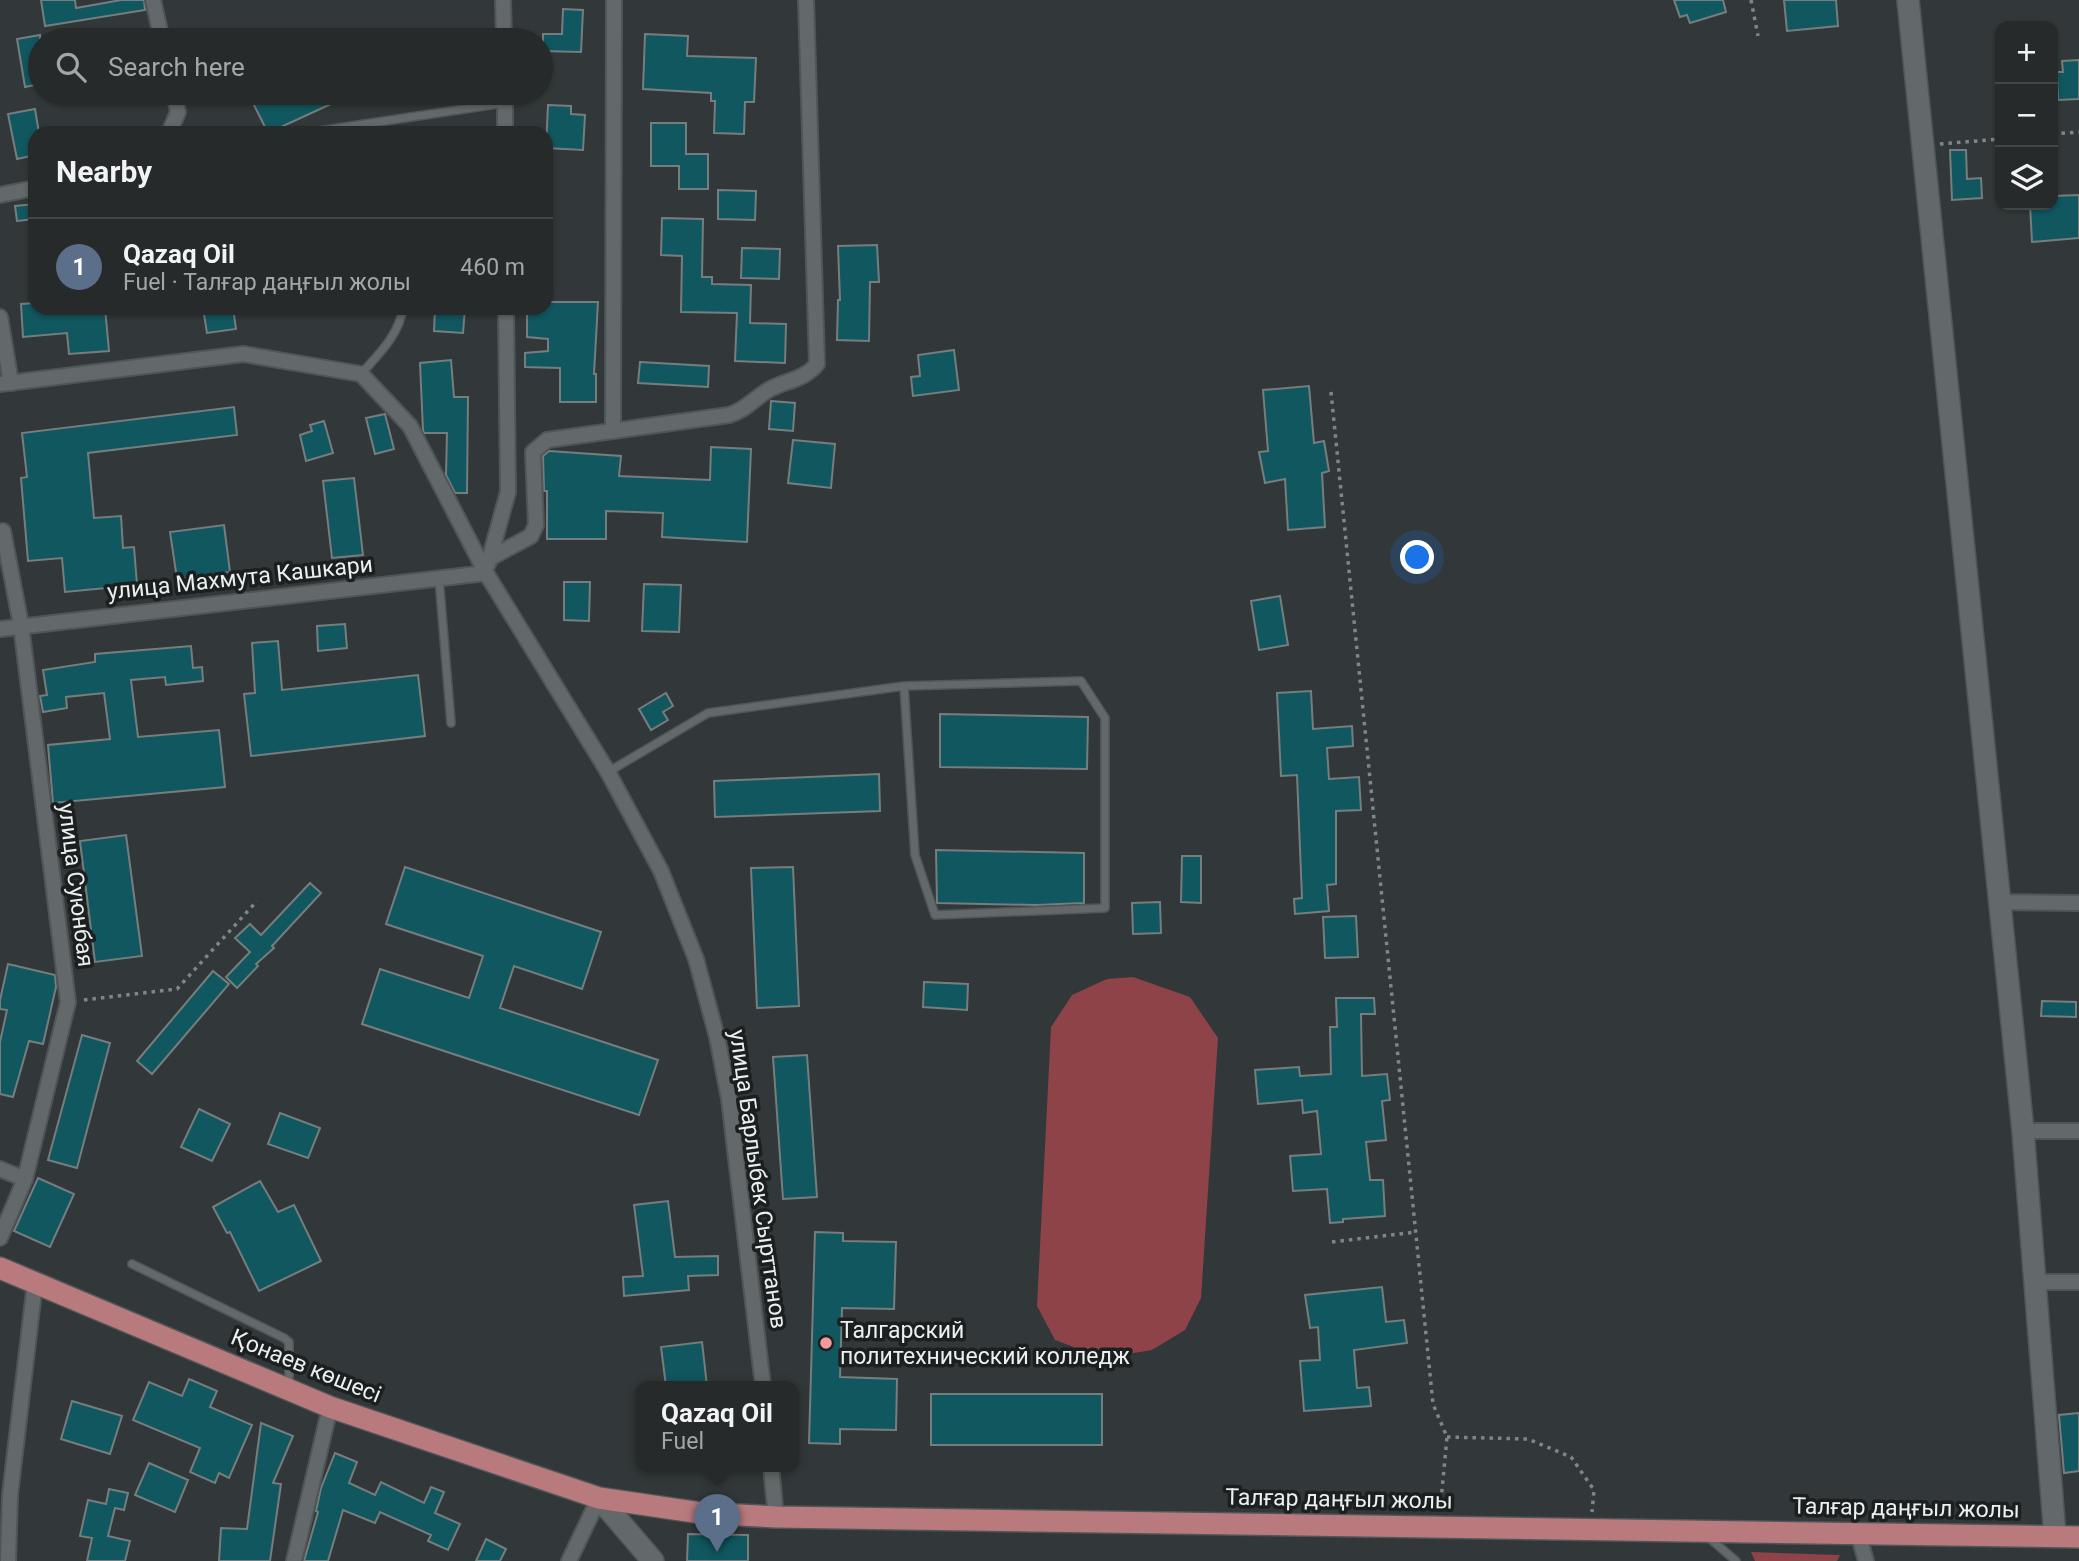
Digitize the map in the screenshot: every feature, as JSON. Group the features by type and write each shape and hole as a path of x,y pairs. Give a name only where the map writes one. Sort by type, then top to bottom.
{"main road":[{"name":"Қонаев көшесі","path":"0,1268 330,1407 599,1498"},
{"name":"Талғар даңғыл жолы","path":"599,1498 701,1513 776,1517 2079,1537"}],"street":[{"path":"153,0 159,28"},
{"path":"503,0 504,28"},
{"path":"613,431 614,0"},
{"path":"488,565 531,536 536,525 533,452 539,444 547,440 741,412 771,389 810,373 817,364 806,0"},
{"path":"1908,0 2023,1131 2055,1536"},
{"path":"172,126 178,112 177,105"},
{"path":"505,105 505,126"},
{"path":"0,195 28,189"},
{"path":"488,565 508,492 506,315"},
{"path":"0,317 5,384 243,354 361,374"},
{"name":"улица Барлыбек Сырттанов","path":"361,374 410,426 608,772 661,871 696,959 717,1037 729,1099 761,1381"},
{"name":"улица Суюнбая","path":"0,1238 24,1179 68,1002 21,625 3,531"},
{"name":"улица Махмута Кашкари","path":"0,629 439,578 488,565"},
{"path":"1999,902 2079,903"},
{"path":"2023,1131 2079,1131"},
{"path":"0,1169 24,1179"},
{"path":"2036,1282 2079,1282"},
{"path":"8,1561 10,1495 36,1283"},
{"path":"293,1561 330,1407"},
{"path":"772,1472 776,1517"},
{"path":"569,1561 599,1498 653,1561"},
{"path":"1858,1533 1866,1561"}],"lane":[{"path":"345,126 465,105"},
{"path":"361,374 388,345 402,315"},
{"path":"439,578 451,723"},
{"path":"608,772 708,713 905,686 1081,681 1105,718 1105,908 935,915 915,855 905,686"},
{"path":"132,1265 289,1342 289,1389"},
{"path":"1702,1531 1735,1561"}],"path":[{"path":"1751,0 1758,36"},
{"path":"2058,134 2079,132"},
{"path":"1923,146 1995,139"},
{"path":"1331,392 1433,1404 1447,1437 1438,1527"},
{"path":"68,1002 177,989 257,901"},
{"path":"1332,1242 1416,1232"},
{"path":"1447,1437 1528,1439 1571,1457 1594,1490 1591,1529"}],"shaded area":[{"path":"1133,977 1190,997 1218,1038 1201,1298 1185,1330 1152,1350 1103,1358 1055,1340 1037,1306 1051,1027 1072,995 1107,979"},
{"path":"1751,1552 1840,1555 1837,1561 1755,1561"}],"building":[{"path":"41,0 75,0 76,8 121,0 144,0 145,10 45,26"},
{"path":"1674,0 1723,0 1726,12 1690,23 1687,15 1680,17"},
{"path":"1784,0 1836,0 1838,26 1787,31"},
{"path":"563,9 583,10 581,52 553,51 553,34 562,34"},
{"path":"645,34 688,36 687,56 756,58 754,102 745,102 744,134 714,133 715,101 711,101 711,93 643,89"},
{"path":"28,37 28,86 25,87 17,39"},
{"path":"2079,60 2079,99 2058,100 2058,72 2063,72 2062,61"},
{"path":"254,105 329,105 283,126 264,126"},
{"path":"548,105 571,106 571,114 585,115 583,150 553,148 553,126 547,126"},
{"path":"35,109 38,126 28,126 28,157 17,159 8,114"},
{"path":"651,123 686,123 686,154 708,154 708,189 679,189 679,166 651,166"},
{"path":"1950,150 1966,150 1967,179 1981,178 1982,198 1952,200"},
{"path":"718,190 756,191 755,220 718,219"},
{"path":"2079,195 2079,238 2032,242 2030,210 2058,210 2058,196"},
{"path":"28,205 28,220 17,221 15,206"},
{"path":"662,218 703,219 702,277 712,277 712,284 751,285 750,323 786,324 785,363 735,361 737,313 681,312 682,256 661,255"},
{"path":"877,245 879,282 870,282 869,341 837,340 840,300 838,246"},
{"path":"742,248 780,249 779,279 741,278"},
{"path":"553,302 598,302 594,374 596,402 560,402 560,368 525,367 525,353 548,351 548,339 527,337 527,315 553,315"},
{"path":"21,304 28,304 28,315 106,315 109,351 69,354 67,333 23,337"},
{"path":"204,315 234,315 236,329 207,333"},
{"path":"435,315 464,315 463,333 434,331"},
{"path":"954,350 959,390 913,396 911,377 920,376 918,355"},
{"path":"451,360 454,397 468,397 467,493 455,493 446,475 447,433 424,433 423,430 420,363"},
{"path":"640,362 709,366 708,387 638,383"},
{"path":"1309,386 1314,443 1324,441 1329,471 1322,473 1325,527 1288,530 1285,479 1265,483 1259,452 1268,451 1263,390"},
{"path":"771,401 795,403 793,431 769,429"},
{"path":"234,407 237,435 88,453 94,518 121,516 123,548 134,547 137,585 65,592 62,558 28,561 21,478 27,477 22,433"},
{"path":"385,414 394,449 375,454 366,418"},
{"path":"324,421 333,453 306,461 300,435 312,431 310,425"},
{"path":"793,440 835,444 831,488 788,483"},
{"path":"711,447 751,449 747,542 662,537 663,513 606,511 606,539 547,539 547,491 544,491 543,456 549,451 621,456 619,476 710,480"},
{"path":"354,478 363,555 332,558 323,481"},
{"path":"224,525 230,572 177,579 170,532"},
{"path":"564,582 590,582 589,621 564,620"},
{"path":"644,584 681,585 679,632 642,631"},
{"path":"1280,596 1288,645 1259,650 1251,601"},
{"path":"345,624 347,648 318,651 317,626"},
{"path":"278,641 282,690 418,675 425,736 251,756 244,694 255,693 252,643"},
{"path":"191,646 193,668 202,667 203,681 166,685 165,677 131,680 138,737 219,730 225,787 53,803 48,745 110,739 104,693 66,697 67,708 43,712 40,696 47,695 43,670 95,662 95,654"},
{"path":"1311,691 1313,729 1352,726 1353,746 1327,748 1329,779 1359,777 1361,810 1336,811 1336,884 1327,885 1329,911 1295,914 1294,899 1302,898 1297,775 1281,776 1277,693"},
{"path":"666,693 673,706 663,712 668,720 651,730 639,709"},
{"path":"940,714 1088,717 1087,769 940,767"},
{"path":"879,774 880,811 715,817 714,781"},
{"path":"126,835 142,956 95,962 80,841"},
{"path":"936,850 1084,853 1084,903 937,903"},
{"path":"1182,856 1201,856 1201,903 1181,902"},
{"path":"405,867 601,932 582,989 514,966 500,1008 658,1060 639,1115 362,1024 380,969 469,998 483,956 386,924"},
{"path":"793,867 799,1006 757,1008 751,868"},
{"path":"310,883 321,893 237,988 226,977 250,952 235,938 250,924 261,935"},
{"path":"1160,902 1161,933 1133,934 1132,903"},
{"path":"1356,916 1358,957 1325,958 1323,917"},
{"path":"8,964 55,975 56,987 43,1044 29,1041 13,1097 0,1094 0,1042 7,1010 0,1009 0,1000"},
{"path":"213,971 229,984 152,1074 137,1061"},
{"path":"924,982 968,984 967,1010 923,1007"},
{"path":"1336,998 1374,998 1375,1014 1361,1014 1362,1076 1387,1074 1390,1100 1382,1101 1386,1140 1366,1142 1370,1180 1383,1180 1385,1216 1343,1219 1343,1222 1330,1223 1327,1189 1293,1191 1290,1156 1321,1154 1317,1111 1303,1113 1302,1100 1258,1104 1255,1070 1299,1067 1300,1076 1331,1074 1330,1027 1337,1027"},
{"path":"2042,1001 2076,1002 2076,1017 2041,1016"},
{"path":"82,1035 110,1043 77,1168 48,1160"},
{"path":"807,1055 817,1197 783,1199 773,1057"},
{"path":"199,1109 230,1124 212,1161 181,1147"},
{"path":"280,1113 320,1128 308,1158 268,1144"},
{"path":"38,1178 74,1194 50,1247 14,1231"},
{"path":"260,1181 278,1212 294,1205 321,1261 259,1291 230,1232 227,1233 213,1207"},
{"path":"668,1201 675,1257 718,1256 718,1275 688,1276 689,1290 624,1296 623,1277 643,1276 634,1205"},
{"name":"Талгарский политехнический колледж","path":"815,1232 843,1233 843,1241 896,1242 894,1309 842,1308 840,1377 897,1379 896,1430 840,1429 840,1444 809,1443"},
{"path":"1382,1287 1386,1322 1404,1320 1407,1343 1354,1350 1357,1388 1369,1387 1371,1406 1304,1411 1300,1361 1320,1360 1318,1327 1310,1328 1305,1295"},
{"path":"702,1342 706,1381 665,1381 661,1347"},
{"path":"189,1379 217,1391 210,1407 252,1425 229,1478 219,1473 215,1483 190,1472 200,1448 133,1420 149,1382 182,1396"},
{"path":"931,1394 1102,1394 1102,1445 931,1445"},
{"path":"72,1401 122,1416 110,1454 61,1439"},
{"path":"2079,1413 2079,1471 2064,1473 2059,1415"},
{"path":"261,1423 293,1436 273,1483 281,1484 270,1561 219,1561 221,1528 247,1529"},
{"path":"335,1453 357,1462 349,1483 375,1495 381,1482 424,1503 431,1487 444,1492 435,1513 460,1524 448,1550 428,1541 431,1535 380,1512 375,1523 343,1510 328,1561 304,1561 318,1512 316,1511 321,1488"},
{"path":"149,1463 188,1480 175,1512 135,1495"},
{"path":"109,1489 128,1493 124,1510 115,1508 108,1536 130,1541 125,1561 87,1561 92,1538 80,1536 88,1500 106,1504"},
{"path":"688,1534 748,1535 748,1561 687,1561"},
{"path":"486,1539 506,1549 500,1561 476,1561"}],"place":[{"name":"Талгарский политехнический колледж","path":"826,1343"},
{"name":"Qazaq Oil","path":"717,1552"}]}
